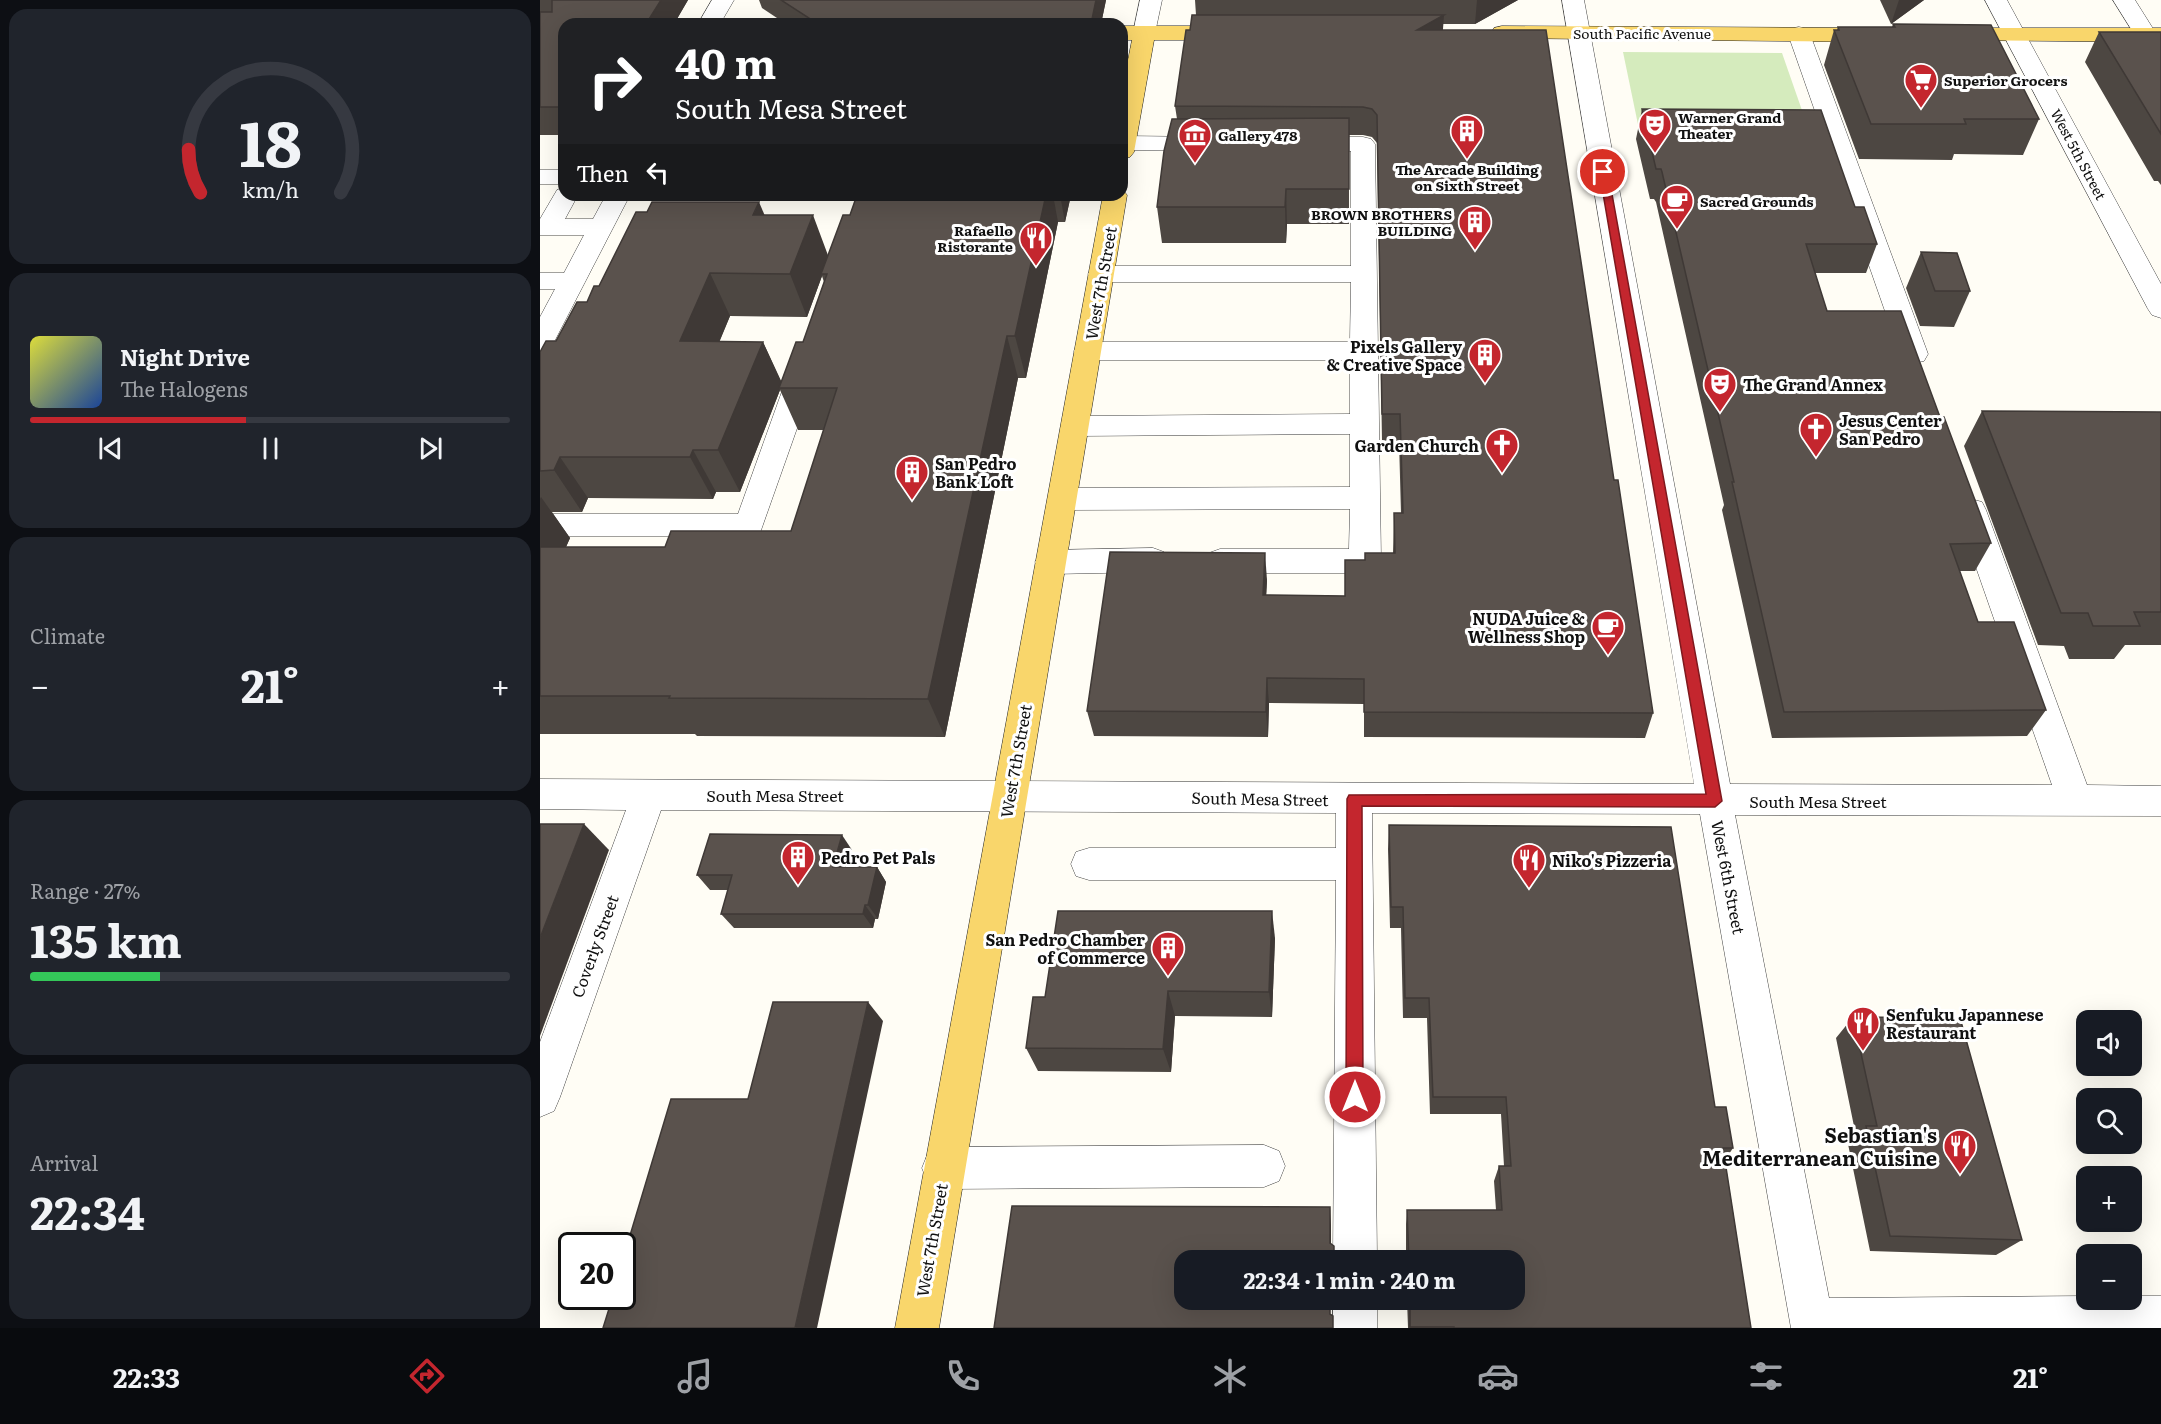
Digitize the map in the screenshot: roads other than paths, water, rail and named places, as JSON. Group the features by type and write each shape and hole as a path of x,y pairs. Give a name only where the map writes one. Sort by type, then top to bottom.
{"main road":[{"path":"1128,90 1133,33 1252,33"},
{"name":"South Pacific Avenue","path":"1485,33 1892,35"},
{"path":"1936,35 2153,35"},
{"name":"West 7th Street","path":"917,1328 943,1168 1076,426 1114,201"}],"street":[{"path":"712,18 723,0"},
{"path":"1133,33 1151,0"},
{"name":"West 6th Street","path":"1573,0 1715,801 1812,1324"},
{"name":"West 5th Street","path":"1996,0 2161,309"},
{"path":"2124,0 2153,35"},
{"path":"1799,34 1924,382"},
{"path":"1128,148 1243,144"},
{"path":"1051,562 1365,561 1363,144 1279,144"},
{"path":"540,177 558,177"},
{"path":"544,227 562,201"},
{"path":"540,342 615,201"},
{"path":"544,227 601,227"},
{"path":"1101,274 1364,274"},
{"path":"540,281 572,281"},
{"path":"540,525 748,525 813,345"},
{"path":"1088,351 1364,351"},
{"path":"1076,426 1364,424"},
{"path":"1963,490 2075,801"},
{"path":"1063,499 1364,498"},
{"name":"South Mesa Street","path":"540,794 1715,801 2161,801"},
{"name":"Coverly Street","path":"540,1097 649,795"},
{"path":"1354,799 1355,1250"},
{"path":"1089,864 1354,864"},
{"path":"943,1168 1264,1166"},
{"path":"1355,1310 1355,1328"},
{"path":"1812,1324 2161,1318"}],"place":[{"name":"Superior Grocers","path":"1921,109"},
{"name":"Warner Grand Theater","path":"1655,154"},
{"name":"The Arcade Building on Sixth Street","path":"1467,160"},
{"name":"Gallery 478","path":"1195,164"},
{"name":"Sacred Grounds","path":"1677,230"},
{"name":"BROWN BROTHERS BUILDING","path":"1475,251"},
{"name":"Rafaello Ristorante","path":"1036,267"},
{"name":"Pixels Gallery & Creative Space","path":"1485,384"},
{"name":"The Grand Annex","path":"1720,413"},
{"name":"Jesus Center San Pedro","path":"1816,458"},
{"name":"Garden Church","path":"1502,474"},
{"name":"San Pedro Bank Loft","path":"912,501"},
{"name":"NUDA Juice & Wellness Shop","path":"1608,656"},
{"name":"Pedro Pet Pals","path":"798,886"},
{"name":"Niko's Pizzeria","path":"1529,889"},
{"name":"San Pedro Chamber of Commerce","path":"1168,977"},
{"name":"Senfuku Japannese Restaurant","path":"1863,1052"},
{"name":"Sebastian's Mediterranean Cuisine","path":"1960,1175"}]}
